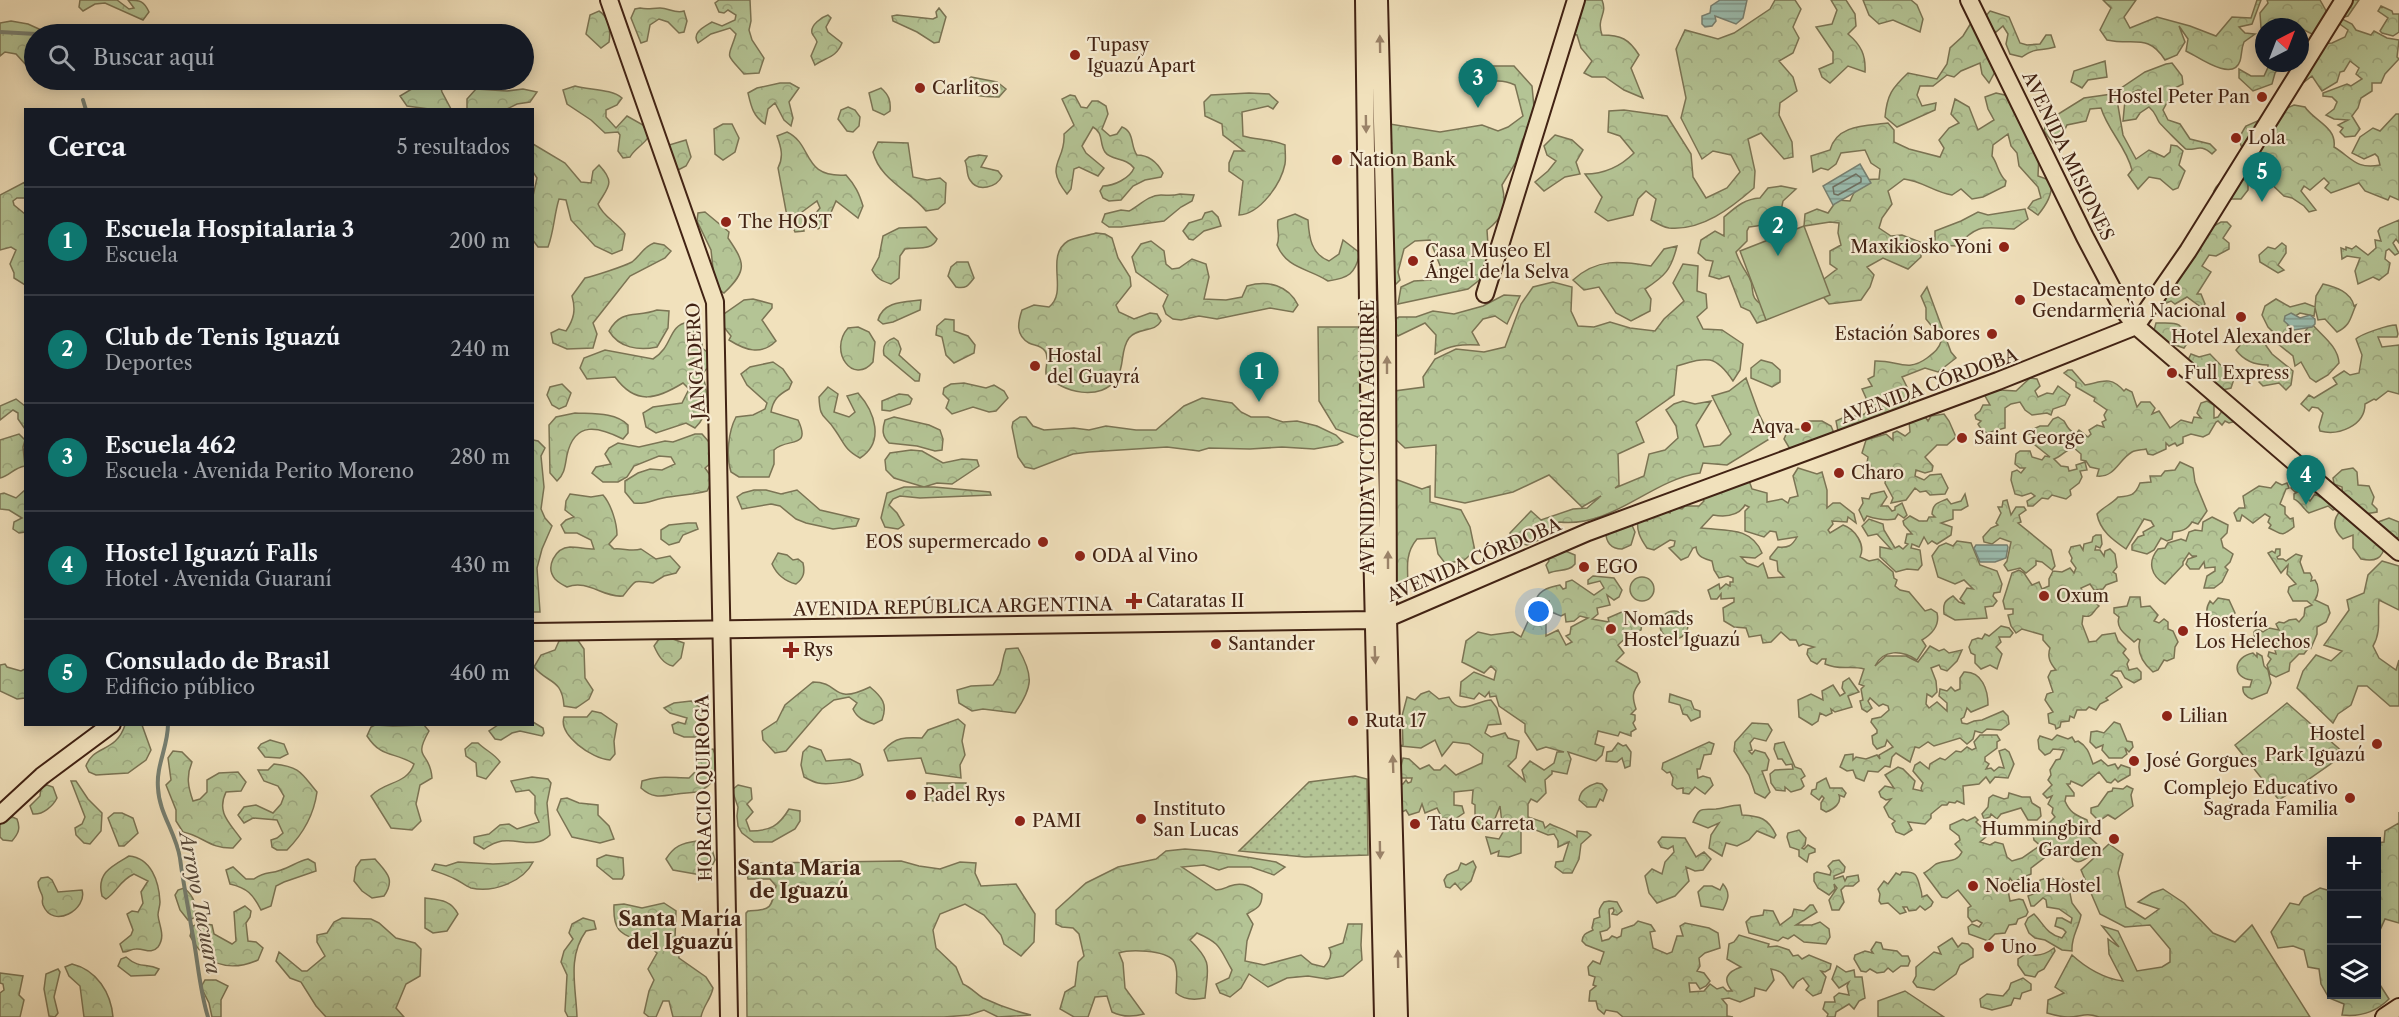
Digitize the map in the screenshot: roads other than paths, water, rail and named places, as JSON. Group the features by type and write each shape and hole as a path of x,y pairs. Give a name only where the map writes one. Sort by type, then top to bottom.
{"main road":[{"name":"JANGADERO","path":"609,0 715,302 722,630"},
{"name":"AVENIDA VICTORIA AGUIRRE","path":"1364,0 1381,619 1399,1017"},
{"name":"AVENIDA VICTORIA AGUIRRE","path":"1379,0 1387,323 1381,619 1383,1017"},
{"path":"1485,294 1576,0"},
{"name":"AVENIDA MISIONES","path":"1969,0 2085,237 2124,311 2136,326 2399,552"},
{"path":"2136,326 2188,251 2344,0"},
{"name":"AVENIDA CÓRDOBA","path":"1381,619 1588,532 2021,373 2136,326"},
{"name":"AVENIDA REPÚBLICA ARGENTINA","path":"534,632 1381,619"},
{"name":"HORACIO QUIROGA","path":"722,630 724,850 729,1017"},
{"path":"0,815 42,776 109,726"},
{"path":"2384,1017 2399,1007"}],"water":[{"path":"1720,0 1747,0 1743,18 1736,24 1715,16 1716,21 1712,26 1705,27 1702,24 1702,16 1710,13 1711,6"},
{"path":"1860,164 1871,183 1833,205 1823,186"},
{"path":"2291,313 2300,318 2310,315 2315,319 2315,324 2312,327 2294,330 2284,321 2285,316"},
{"path":"1976,545 2007,545 2006,558 1995,562 1980,562 1974,548"}],"waterway":[{"name":"Arroyo Tacuara","path":"0,32 24,33"},
{"name":"Arroyo Tacuara","path":"83,100 85,108"},
{"name":"Arroyo Tacuara","path":"168,726 158,780 159,797 178,849 208,1017"}],"place":[{"name":"Tupasy Iguazú Apart","path":"1075,55"},
{"name":"Carlitos","path":"920,88"},
{"name":"Hostel Peter Pan","path":"2262,97"},
{"name":"Escuela 462","path":"1478,108"},
{"name":"Lola","path":"2236,138"},
{"name":"Nation Bank","path":"1337,160"},
{"name":"Consulado de Brasil","path":"2262,202"},
{"name":"The HOST","path":"726,222"},
{"name":"Maxikiosko Yoni","path":"2004,247"},
{"name":"Club de Tenis Iguazú","path":"1778,256"},
{"name":"Casa Museo El Ángel de la Selva","path":"1413,261"},
{"name":"Destacamento de Gendarmerìa Nacional","path":"2020,300"},
{"name":"Hotel Alexander","path":"2241,317"},
{"name":"Estación Sabores","path":"1992,334"},
{"name":"Hostal del Guayrá","path":"1035,366"},
{"name":"Full Express","path":"2172,373"},
{"name":"Escuela Hospitalaria 3","path":"1259,402"},
{"name":"Aqva","path":"1806,427"},
{"name":"Saint George","path":"1962,438"},
{"name":"Charo","path":"1839,473"},
{"name":"Hostel Iguazú Falls","path":"2306,505"},
{"name":"EOS supermercado","path":"1043,542"},
{"name":"ODA al Vino","path":"1080,556"},
{"name":"EGO","path":"1584,567"},
{"name":"Oxum","path":"2044,596"},
{"name":"Cataratas II","path":"1134,601"},
{"name":"Nomads Hostel Iguazú","path":"1611,629"},
{"name":"Hostería Los Helechos","path":"2183,631"},
{"name":"Santander","path":"1216,644"},
{"name":"Rys","path":"791,650"},
{"name":"Lilian","path":"2167,716"},
{"name":"Ruta 17","path":"1353,721"},
{"name":"Hostel Park Iguazú","path":"2377,744"},
{"name":"José Gorgues","path":"2134,761"},
{"name":"Padel Rys","path":"911,795"},
{"name":"Complejo Educativo Sagrada Familia","path":"2350,798"},
{"name":"Instituto San Lucas","path":"1141,819"},
{"name":"PAMI","path":"1020,821"},
{"name":"Tatu Carreta","path":"1415,824"},
{"name":"Hummingbird Garden","path":"2114,839"},
{"name":"Noelia Hostel","path":"1973,886"},
{"name":"Uno","path":"1989,947"}],"district":[{"name":"Santa Maria de Iguazú","path":"799,880"},
{"name":"Santa María del Iguazú","path":"680,930"}]}
